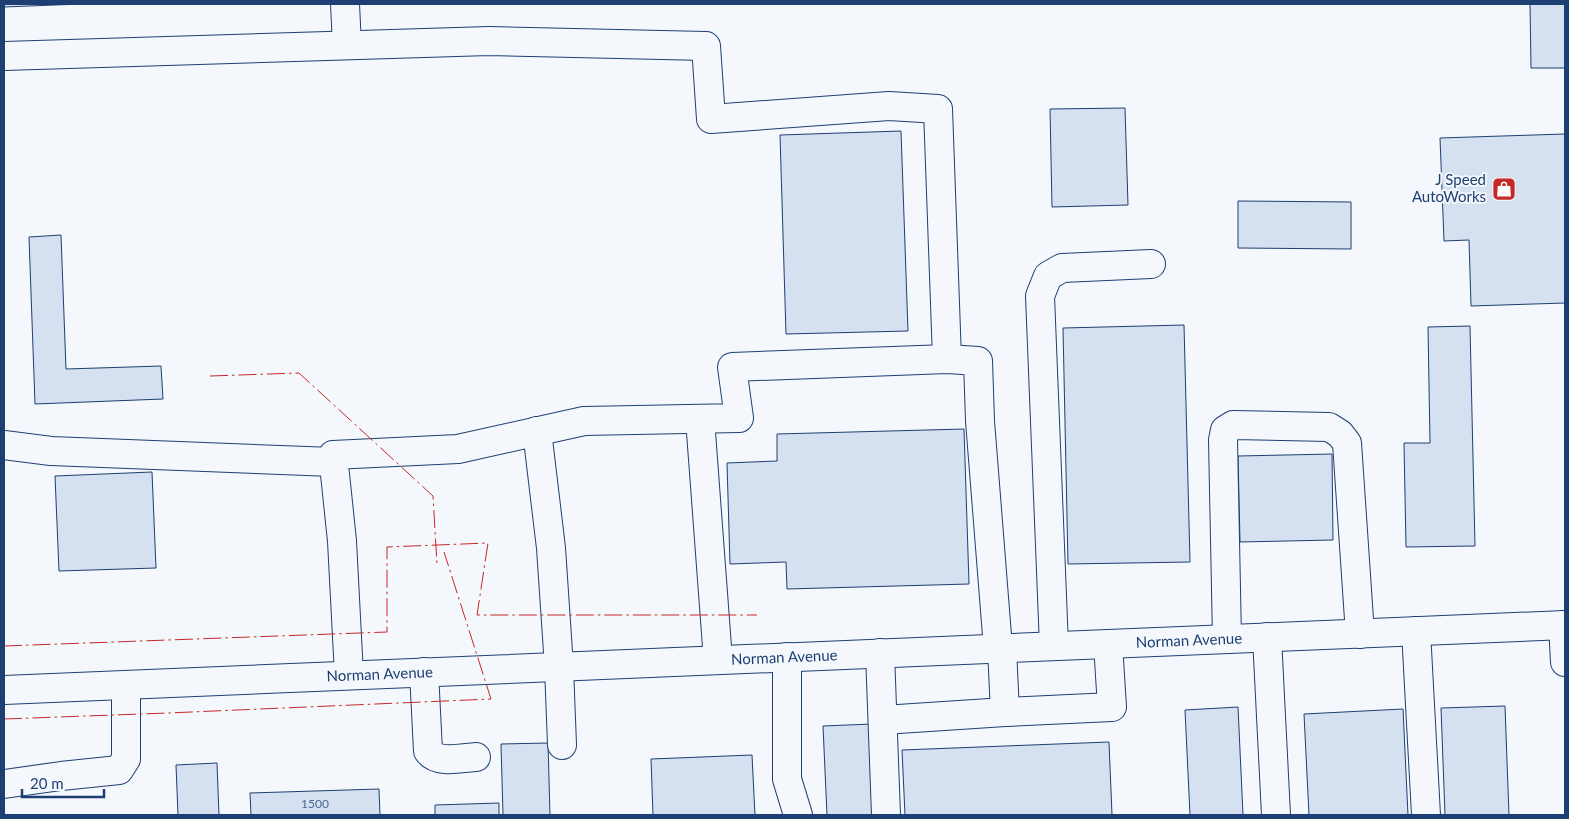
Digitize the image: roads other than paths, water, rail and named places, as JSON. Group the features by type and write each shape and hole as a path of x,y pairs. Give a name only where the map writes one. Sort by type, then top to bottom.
{"street":[{"path":"346,4 348,45"},
{"path":"4,56 489,41 706,46 711,119 889,106 938,109 947,359"},
{"path":"1054,646 1040,296 1048,276 1062,268 1151,264"},
{"path":"349,675 342,541 333,455 458,449 584,421 739,418 732,367 947,359 978,361 980,421 1005,712"},
{"path":"700,419 718,660"},
{"path":"1228,639 1223,440 1225,430 1233,425 1328,427 1340,434 1347,443 1360,634"},
{"path":"537,431 551,548 562,745"},
{"path":"4,445 50,451 333,462"},
{"path":"1564,625 1565,662"},
{"name":"Norman Avenue","path":"4,690 1564,625"},
{"path":"1416,631 1426,815"},
{"path":"1267,638 1276,815"},
{"path":"883,720 1112,707 1108,644"},
{"path":"880,653 886,815"},
{"path":"786,657 787,779 798,815"},
{"path":"424,672 428,751 432,756 439,759 476,757"},
{"path":"4,784 119,770 126,759 126,685"}],"place":[{"name":"J Speed AutoWorks","path":"1504,189"}]}
